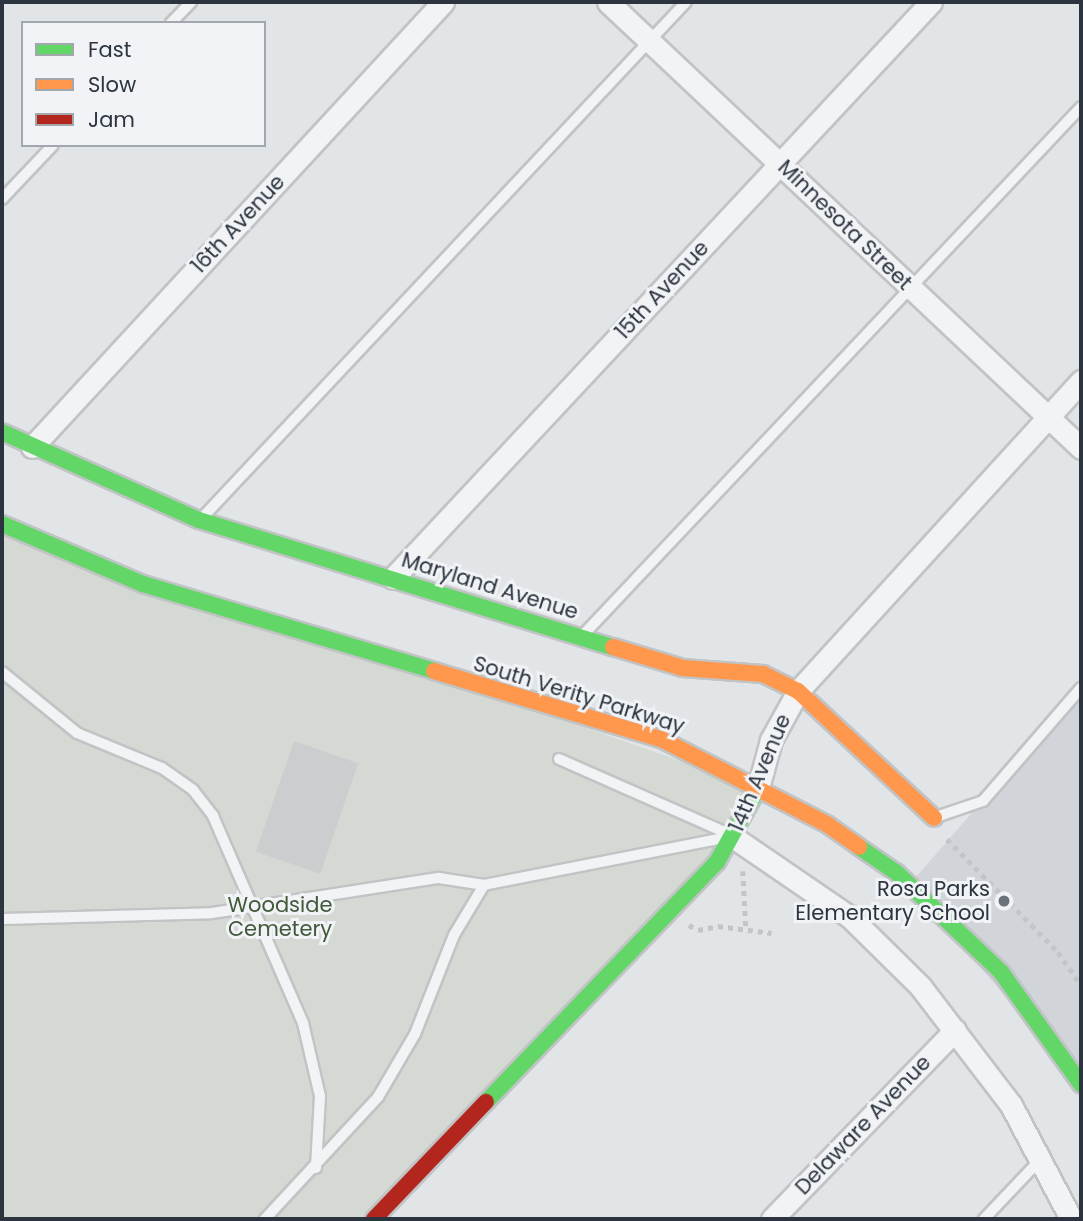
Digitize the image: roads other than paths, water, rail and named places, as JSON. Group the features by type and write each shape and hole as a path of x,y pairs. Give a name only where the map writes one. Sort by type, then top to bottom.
{"main road":[{"name":"Maryland Avenue","path":"2,432 199,520 683,668 763,674 797,691 934,818"},
{"name":"South Verity Parkway","path":"2,524 202,603 661,739 758,788 828,825 897,873 1001,972 1081,1084"},
{"name":"14th Avenue","path":"374,1219 717,862 758,788"}],"street":[{"name":"16th Avenue","path":"32,447 443,2"},
{"name":"Minnesota Street","path":"608,2 1081,448"},
{"name":"15th Avenue","path":"393,578 931,2"},
{"name":"14th Avenue","path":"758,788 771,740 797,691 1081,381"},
{"path":"733,836 850,917 920,986 1011,1105 1071,1219"},
{"name":"Delaware Avenue","path":"772,1219 954,1030"}],"lane":[{"path":"173,21 191,2"},
{"path":"199,520 686,2"},
{"path":"582,636 1081,107"},
{"path":"2,199 51,147"},
{"path":"2,672 77,733 162,768 193,790 213,816 303,1023 320,1096 316,1168"},
{"path":"934,818 983,801 1081,688"},
{"path":"559,759 733,836"},
{"path":"2,919 212,913 439,878 484,885 733,836"},
{"path":"265,1219 316,1168 384,1087 415,1034 454,935 484,885"},
{"path":"984,1219 1041,1159"}],"place":[{"name":"Rosa Parks Elementary School","path":"1004,901"}],"park label":[{"name":"Woodside Cemetery","path":"280,917"}]}
